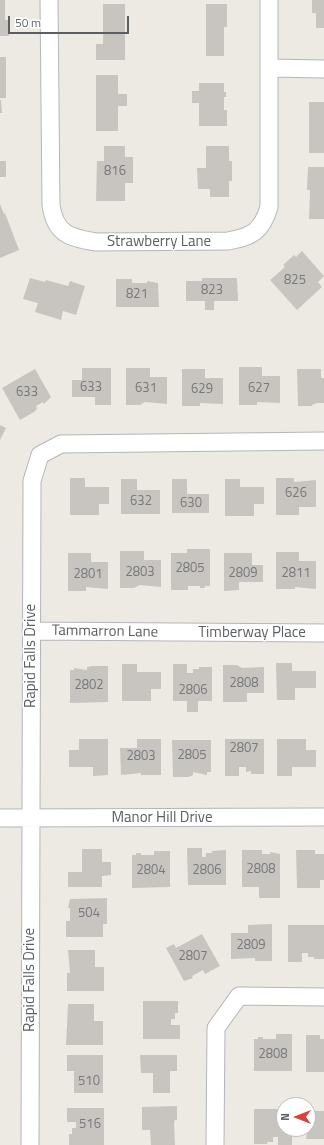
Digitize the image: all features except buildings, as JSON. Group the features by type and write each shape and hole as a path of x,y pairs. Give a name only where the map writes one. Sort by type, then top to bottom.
{"street":[{"name":"Strawberry Lane","path":"49,0 51,205 55,222 68,235 79,240 96,242 228,242 242,239 256,231 266,218 269,207 269,0"},
{"path":"269,68 324,69"},
{"name":"Rapid Falls Drive","path":"30,1145 32,481 40,455 61,444 324,441"},
{"name":"Tammarron Lane","path":"31,631 180,633"},
{"name":"Timberway Place","path":"180,633 324,633"},
{"name":"Manor Hill Drive","path":"0,818 324,817"},
{"path":"215,1145 216,1028 240,996 324,997"}]}
